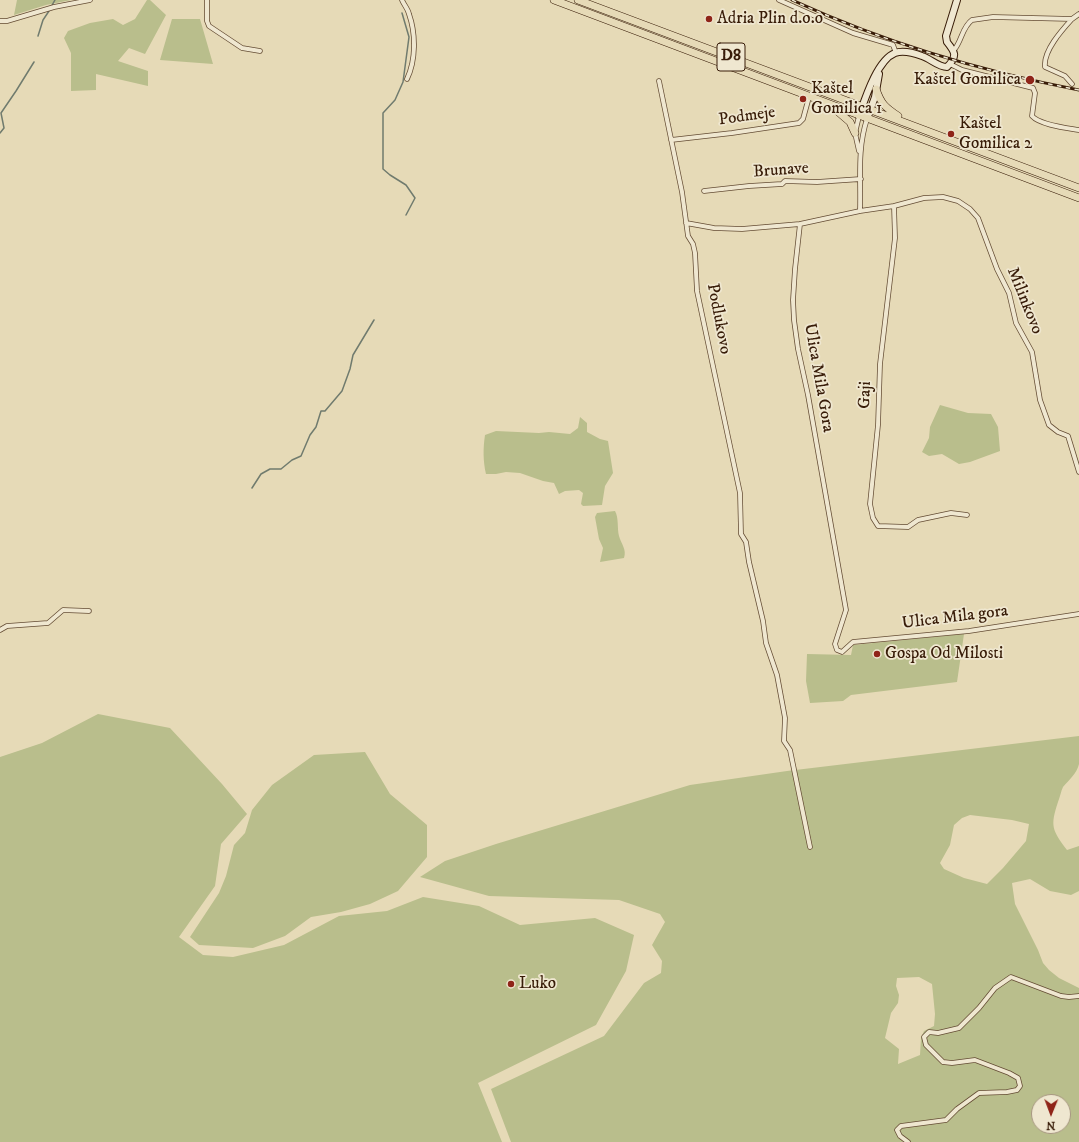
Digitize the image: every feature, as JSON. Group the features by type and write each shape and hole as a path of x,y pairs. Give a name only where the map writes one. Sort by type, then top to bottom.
{"main road":[{"name":"D8","path":"554,0 1079,198"},
{"name":"D8","path":"578,0 1079,188"},
{"path":"876,89 884,106 900,117 904,122"},
{"path":"832,106 850,122 855,133"}],"street":[{"path":"0,21 7,21 54,7 90,0"},
{"path":"207,0 207,21 209,26 242,48 260,51"},
{"path":"402,0 409,13 413,29 414,44 411,71 408,79"},
{"path":"779,0 853,33 893,45 896,53"},
{"path":"954,50 946,40 957,0"},
{"path":"1072,84 1065,76 1045,66 1044,63 1047,54 1059,34 1072,19 1079,14"},
{"path":"860,155 855,133 859,116 872,84 886,58 896,53 903,52 923,56 944,67 947,67 954,55 954,50 959,42 964,28 972,20 993,17 1072,19"},
{"path":"950,64 962,70 1032,88 1035,93 1032,116 1034,118 1048,124 1079,130"},
{"path":"860,211 860,155 862,136 871,109 879,69"},
{"name":"Podlukovo","path":"658,81 682,192 688,236 693,244 695,253 698,291 740,493 741,534 746,542 749,562 763,621 766,643 777,675 785,718 784,741 790,750 810,848"},
{"name":"Podmeje","path":"671,140 800,123 803,119 809,97"},
{"name":"Brunave","path":"704,191 782,184 785,181 817,182 861,179"},
{"name":"Milinkovo","path":"894,206 924,198 943,197 958,201 970,208 978,218 997,270 1009,293 1016,323 1032,352 1040,400 1049,425 1058,432 1068,436 1079,472"},
{"path":"686,223 714,228 742,229 800,224 860,211 894,206"},
{"name":"Gaji","path":"894,206 895,238 880,364 878,425 870,504 873,518 878,526 908,527 918,520 951,513 967,515"},
{"name":"Ulica Mila Gora","path":"800,224 793,300 794,320 846,610 835,644 837,650"},
{"path":"0,630 7,626 48,623 63,610 89,611"},
{"name":"Ulica Mila gora","path":"837,650 842,652 853,642 969,631 1079,614"},
{"path":"908,1142 900,1136 897,1130 901,1126 946,1120 979,1093 1008,1092 1017,1090 1020,1086 1018,1078 1013,1075 975,1060 952,1063 943,1062 926,1045 924,1037 929,1032 959,1028 979,1008 995,988 1011,977 1061,996 1079,996"}],"green space":[{"path":"17,0 71,0 46,5 14,15"},
{"path":"147,0 150,0 166,15 145,54 129,48 118,61 148,71 148,86 96,74 96,90 71,91 71,53 64,38 68,31 90,23 113,19 123,25 135,19"},
{"path":"172,19 200,19 213,64 160,60"},
{"path":"940,405 968,413 991,414 998,427 1000,451 970,462 959,464 942,454 929,456 922,452 929,438 930,427"},
{"path":"580,417 587,423 587,432 600,439 608,441 613,473 605,486 602,505 583,506 581,504 583,493 579,490 565,491 559,494 554,483 520,473 506,472 486,474 484,464 485,435 496,431 570,434 578,428"},
{"path":"615,511 619,536 625,555 624,558 600,562 603,548 599,539 595,517 597,513"},
{"path":"964,634 957,682 851,695 843,701 810,703 806,681 807,654 851,655 853,645"},
{"path":"98,714 170,728 222,784 247,814 221,844 215,886 179,937 203,955 233,957 284,945 339,916 387,911 423,897 479,906 520,925 595,918 634,935 626,971 596,1025 478,1083 502,1142 0,1142 0,757 42,743"},
{"path":"1079,736 1079,764 1075,773 1062,789 1055,810 1053,822 1055,832 1067,850 1079,846 1079,891 1071,895 1050,891 1030,879 1012,883 1015,904 1043,963 1059,978 1079,988 1079,1142 511,1142 491,1089 604,1036 644,983 661,973 662,961 652,945 665,922 660,914 619,900 489,896 420,877 445,861 690,785 787,771","holes":["970,815 1012,820 1029,824 1026,841 987,884 964,878 944,869 940,863 950,845 954,825 962,818","919,977 932,984 935,1014 934,1026 924,1031 921,1038 920,1055 898,1064 899,1049 885,1038 891,1013 898,1003 899,995 896,986 897,978"]},
{"path":"365,752 390,794 427,825 427,857 398,891 370,904 341,912 311,917 285,936 253,948 199,945 190,937 219,893 226,876 234,845 245,833 252,810 272,785 314,755"}],"waterway":[{"path":"51,7 55,0"},
{"path":"38,36 43,20 49,11"},
{"path":"402,13 409,37 403,82 395,100 383,113 383,169 406,185 415,198 406,215"},
{"path":"0,133 4,128 1,113 34,62"},
{"path":"252,488 261,474 270,469 281,469 292,460 301,456 310,435 316,427 321,411 325,411 342,391 350,369 353,355 374,320"}],"railway":[{"path":"792,0 861,29 932,54 1005,74 1079,90"}],"place":[{"name":"Adria Plin d.o.o","path":"709,19"},
{"name":"Kaštel Gomilica","path":"1030,80"},
{"name":"Kaštel Gomilica 1","path":"803,99"},
{"name":"Kaštel Gomilica 2","path":"951,134"},
{"name":"Gospa Od Milosti","path":"877,654"},
{"name":"Luko","path":"511,984"}]}
